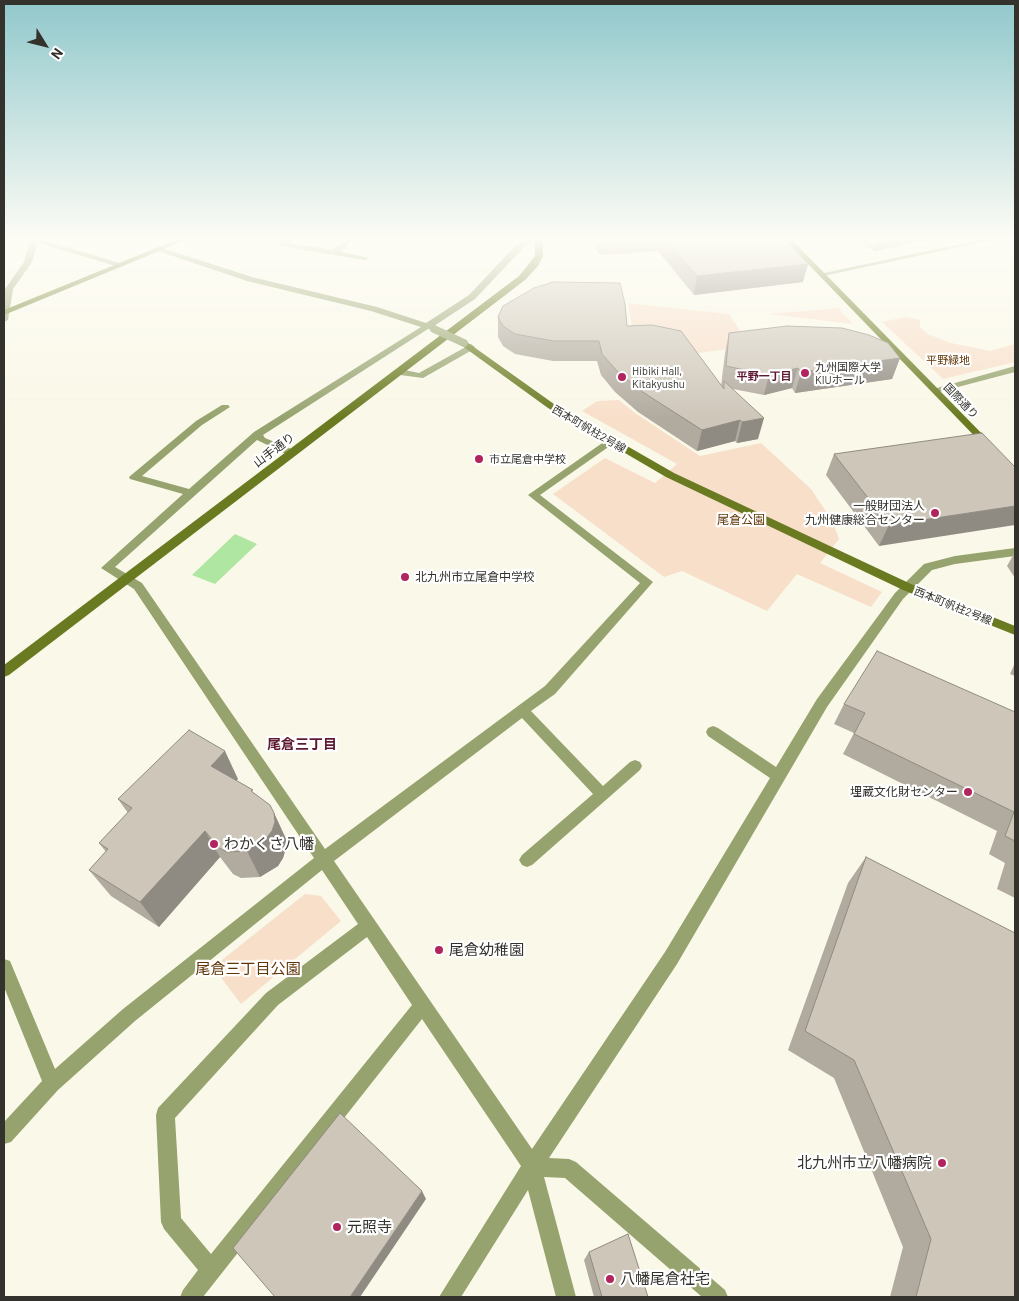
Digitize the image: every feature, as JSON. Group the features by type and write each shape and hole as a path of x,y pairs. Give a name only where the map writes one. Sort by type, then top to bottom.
{"street":[{"path":"4,320 7,298"},
{"path":"5,312 41,298"},
{"name":"西本町帆柱2号線","path":"326,298 374,309 430,328 467,345 551,406 670,475 908,587 1015,631"},
{"path":"471,298 430,328 257,434 107,568 138,586 532,1166 566,1297"},
{"name":"山手通り","path":"4,672 496,298"},
{"name":"国際通り","path":"846,298 998,456"},
{"path":"400,372 420,376 467,345"},
{"path":"936,390 1015,369"},
{"path":"191,494 134,477 199,424 225,408"},
{"path":"257,434 262,440 292,453"},
{"path":"4,1134 52,1084 129,1015 323,860 550,690 647,582 533,495 611,442"},
{"path":"449,1297 532,1166 671,958 822,703 908,587 928,567 955,560 1015,552"},
{"path":"523,711 603,795"},
{"path":"713,732 778,776"},
{"path":"527,860 635,766"},
{"path":"211,1270 171,1222 165,1114 272,999 368,926"},
{"path":"4,968 52,1084"},
{"path":"190,1297 423,1004"},
{"path":"532,1166 570,1169 718,1297"}],"green space":[{"path":"628,303 729,314 750,346 691,354 633,335"},
{"path":"838,308 853,324 769,314"},
{"name":"平野緑地","path":"906,317 920,320 920,327 928,334 951,343 990,351 1015,344 1015,362 943,379 882,322"},
{"name":"尾倉公園","path":"619,400 635,413 700,456 761,443 811,489 833,522 839,539 820,563 882,592 871,607 797,574 767,611 682,571 664,577 553,494 605,458 655,483 677,464 582,411 597,401"},
{"name":"尾倉三丁目公園","path":"305,894 321,896 341,921 241,1004 213,967"}],"shaded area":[{"path":"235,534 257,544 215,584 192,575"}],"building":[{"path":"517,298 624,298 627,326 652,325 681,331 724,389 724,381 764,418 742,422 740,420 702,430 641,391 617,371 602,354 599,341 554,341 515,334 503,326 498,317 503,306"},
{"path":"787,326 842,328 869,335 888,343 900,358 801,372 798,368 769,375 726,366 729,333"},
{"name":"一般財団法人 九州健康総合センター","path":"982,433 1015,467 1015,506 889,525 834,454"},
{"name":"埋蔵文化財センター","path":"877,651 1015,712 1015,841 1005,836 1014,812 854,734 865,713 844,704"},
{"path":"189,730 225,751 211,766 253,790 251,791 270,805 274,813 275,822 272,831 265,840 247,851 227,852 219,848 205,831 140,902 89,870 108,849 99,843 132,808 118,799"},
{"name":"北九州市立八幡病院","path":"866,857 1015,933 1015,1297 916,1297 931,1239 854,1060 805,1031"},
{"name":"元照寺","path":"340,1113 422,1191 350,1297 275,1297 233,1248"},
{"name":"八幡尾倉社宅","path":"628,1234 648,1297 602,1297 589,1252"}],"place":[{"name":"九州国際大学 KIUホール","path":"805,373"},
{"name":"Hibiki Hall, Kitakyushu","path":"622,377"},
{"name":"市立尾倉中学校","path":"479,459"},
{"name":"一般財団法人 九州健康総合センター","path":"935,513"},
{"name":"北九州市立尾倉中学校","path":"405,577"},
{"name":"埋蔵文化財センター","path":"968,792"},
{"name":"わかくさ八幡","path":"214,844"},
{"name":"尾倉幼稚園","path":"439,950"},
{"name":"北九州市立八幡病院","path":"942,1163"},
{"name":"元照寺","path":"337,1227"},
{"name":"八幡尾倉社宅","path":"610,1279"}],"district":[{"name":"平野一丁目","path":"764,376"},
{"name":"尾倉三丁目","path":"302,744"}]}
